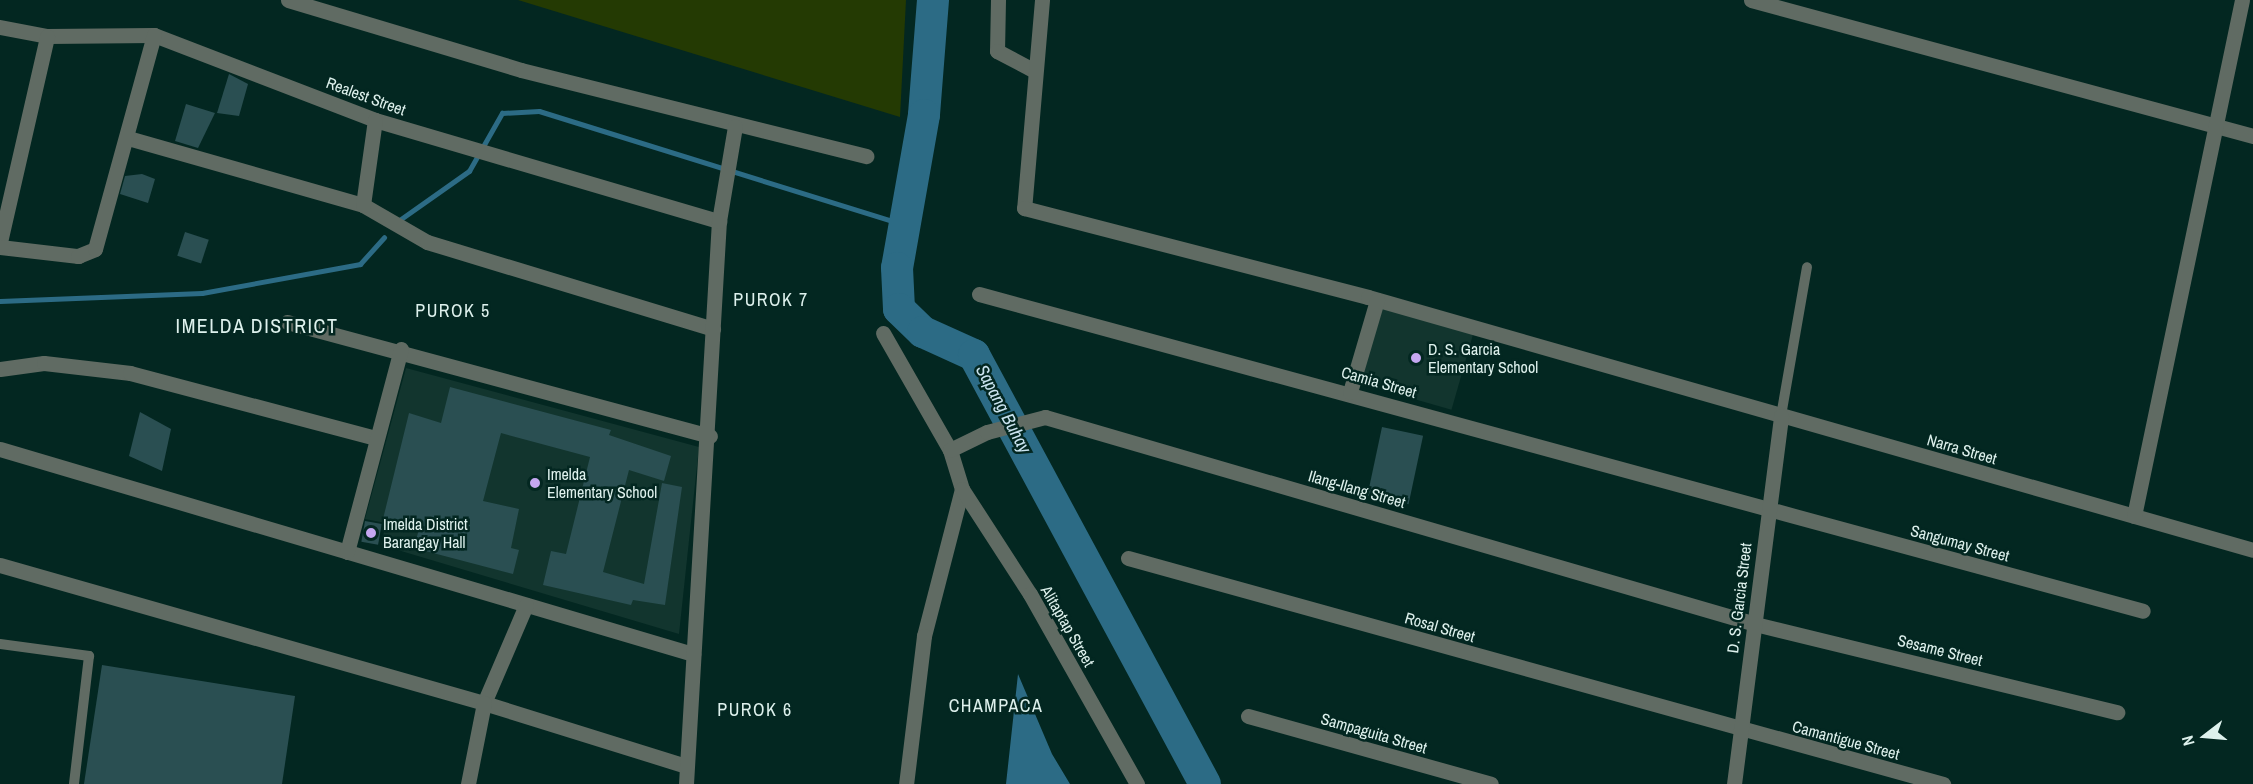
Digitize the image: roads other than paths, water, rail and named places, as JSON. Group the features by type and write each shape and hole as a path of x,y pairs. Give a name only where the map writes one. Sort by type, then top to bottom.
{"street":[{"path":"288,0 521,70 735,126 866,156"},
{"path":"998,0 997,51 1035,71 1042,0"},
{"path":"1751,0 2215,129 2253,136"},
{"path":"2134,516 2242,0"},
{"name":"Realest Street","path":"0,27 47,36 154,35 375,120 719,221"},
{"path":"0,247 78,256 95,249 128,138 154,35"},
{"path":"0,242 47,36"},
{"name":"Narra Street","path":"1035,71 1024,208 1377,300 2253,550"},
{"path":"363,205 375,120"},
{"path":"686,784 693,654 710,436 719,221 735,126"},
{"path":"128,138 363,205 427,242 714,329"},
{"name":"Camia Street","path":"979,294 1350,392 1768,510"},
{"path":"1350,392 1377,300"},
{"path":"288,322 401,349 710,436"},
{"name":"Alitaptap Street","path":"883,333 950,450 962,489 1030,594 1137,784"},
{"path":"347,552 401,349"},
{"path":"0,369 44,363 130,373 376,438"},
{"name":"D. S. Garcia Street","path":"1734,784 1781,416"},
{"name":"Ilang-Ilang Street","path":"950,450 987,432 1028,419 1046,417 1755,624"},
{"path":"0,448 693,654"},
{"path":"906,784 924,636 962,489"},
{"name":"Sangumay Street","path":"1768,510 2143,610"},
{"name":"Rosal Street","path":"1128,558 1741,731"},
{"path":"0,565 484,704 686,766"},
{"path":"468,784 484,704 526,605"},
{"name":"Sesame Street","path":"1755,624 2117,712"},
{"name":"Sampaguita Street","path":"1248,717 1491,784"},
{"name":"Camantigue Street","path":"1741,731 1943,784"}],"lane":[{"path":"1781,416 1806,267"},
{"path":"0,644 89,656 74,784"}],"water":[{"path":"1018,674 1052,754 1070,784 1006,784"}],"waterway":[{"name":"Sapang Buhay","path":"933,0 924,115 897,268 899,309 923,332 974,355 1205,784"},
{"path":"398,221 469,171 502,113 539,111 906,225"},
{"path":"0,301 202,293 360,264 384,237"}],"place":[{"name":"D. S. Garcia Elementary School","path":"1416,358"},
{"name":"Imelda Elementary School","path":"535,483"},
{"name":"Imelda District Barangay Hall","path":"371,533"}],"district":[{"name":"PUROK 7","path":"771,300"},
{"name":"PUROK 5","path":"453,311"},
{"name":"IMELDA DISTRICT","path":"257,325"},
{"name":"CHAMPACA","path":"996,706"},
{"name":"PUROK 6","path":"755,710"}]}
